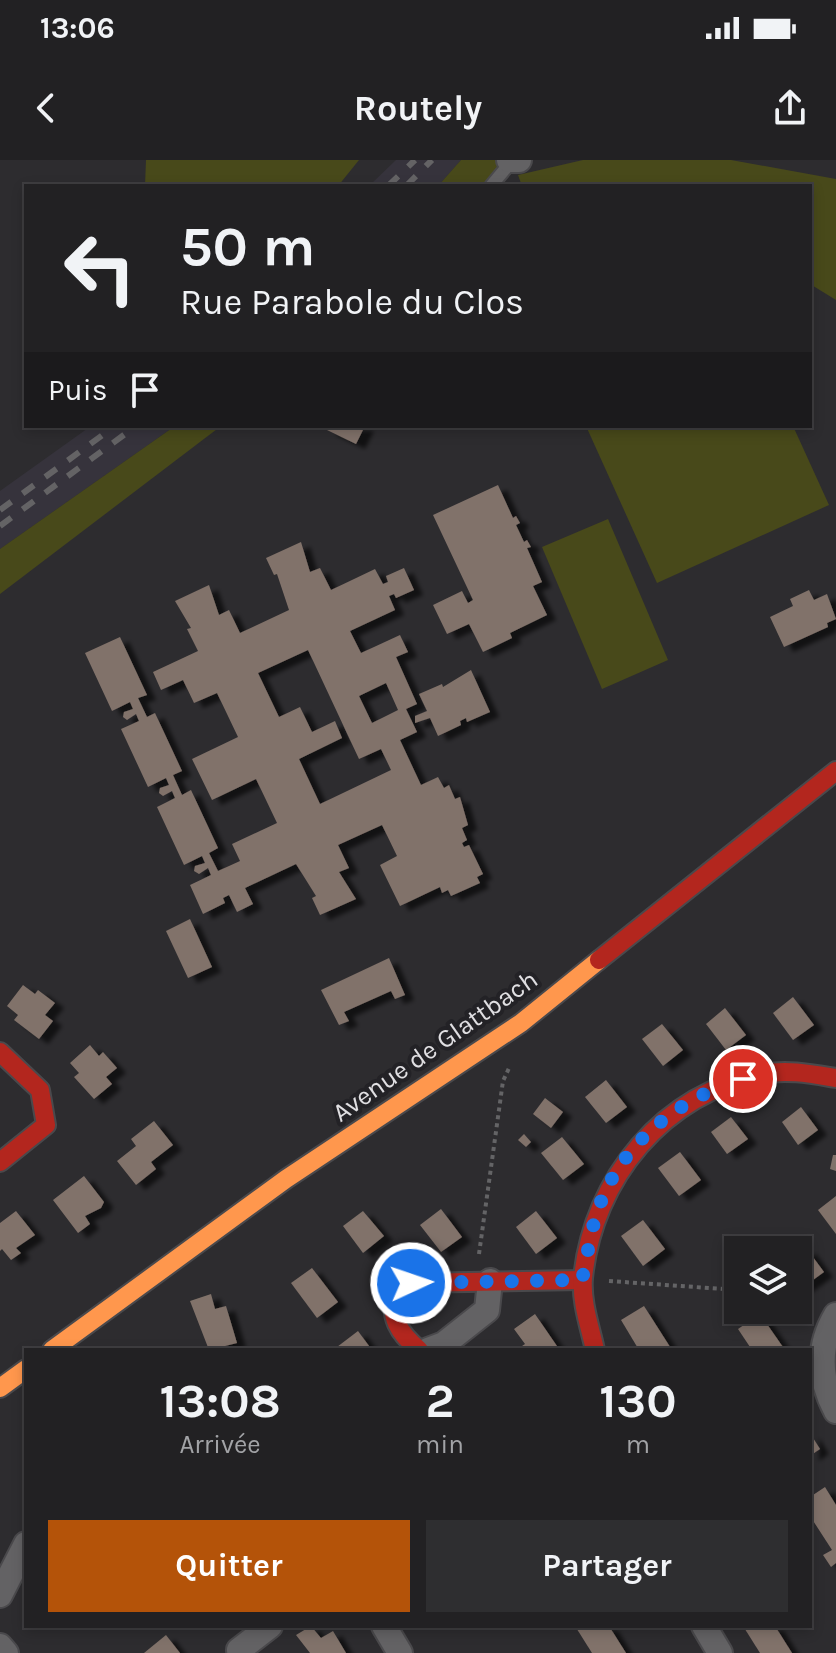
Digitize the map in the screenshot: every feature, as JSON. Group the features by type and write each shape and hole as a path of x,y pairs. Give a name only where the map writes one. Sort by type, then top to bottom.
{"street":[{"name":"Avenue de Glattbach","path":"55,1348 286,1179 521,1023 836,771"},
{"path":"0,1052 40,1090 46,1125 0,1162"},
{"path":"595,1348 582,1280 602,1200 629,1153 654,1126 722,1085 764,1073 806,1073 836,1078"},
{"path":"433,1348 444,1344 487,1310 483,1280"},
{"path":"416,1348 400,1335 391,1316 391,1302 396,1290 411,1283 582,1280"},
{"path":"836,1315 823,1346 822,1372 836,1411"},
{"path":"0,1388 24,1370"},
{"path":"0,1595 24,1548"},
{"path":"242,1653 239,1650 267,1628"},
{"path":"385,1628 400,1653"},
{"path":"705,1628 720,1653"},
{"path":"0,1646 6,1653"}],"lane":[{"path":"493,184 513,161"}],"path":[{"path":"483,1280 503,1081"},
{"path":"582,1280 724,1289"}],"shaded area":[{"path":"146,160 359,160 340,184 145,184"},
{"path":"396,160 461,160 440,184 371,184"},
{"path":"461,160 497,160 502,166 488,184 440,184"},
{"path":"583,160 731,160 836,179 836,300 812,285 812,184 521,184 518,175"},
{"path":"88,428 172,428 0,549 0,491"},
{"path":"172,428 218,428 0,594 0,549"},
{"path":"587,428 794,428 829,505 657,583"},
{"path":"608,519 668,660 602,689 542,547"}],"building":[{"path":"328,428 364,428 356,444 327,430"},
{"path":"498,485 513,518 516,516 520,523 516,525 524,542 527,540 531,547 527,548 542,582 533,586 547,615 510,633 512,638 483,652 469,624 447,634 433,605 462,591 468,603 473,600 433,515"},
{"path":"301,542 310,572 320,568 331,590 375,569 383,584 388,582 386,576 404,568 414,590 396,598 394,594 389,596 395,610 350,631 361,653 400,635 408,652 396,657 417,704 406,709 417,732 400,740 421,785 438,777 444,788 449,785 455,799 460,797 468,825 462,828 467,840 462,843 464,847 469,845 483,874 477,877 480,883 451,896 448,890 442,893 440,887 400,906 380,865 397,856 382,825 338,845 349,868 339,872 356,899 320,915 312,898 316,896 296,864 245,888 253,904 237,912 229,895 223,898 225,903 203,914 190,885 211,875 208,868 199,874 194,871 195,866 205,863 202,856 184,865 157,807 175,798 172,791 163,796 159,793 160,788 169,785 166,778 148,787 121,729 139,721 136,714 127,720 123,717 124,712 133,709 130,702 112,711 85,653 120,637 147,695 138,698 147,717 155,713 182,771 173,775 182,795 191,790 218,848 209,853 218,871 240,861 232,844 277,823 256,779 212,800 192,759 238,737 217,693 194,703 183,680 161,690 153,672 198,651 187,629 191,628 175,601 209,585 219,615 229,610 240,633 289,610 277,574 274,575 266,558","holes":["308,650 359,759 381,749 391,770 320,804 299,759 342,738 335,721 312,732 300,707 279,717 258,673","386,683 398,710 372,723 359,696"]},
{"path":"809,590 814,600 827,594 836,619 827,623 828,627 784,647 770,617 793,606 790,599"},
{"path":"471,670 490,712 467,722 466,718 460,721 461,725 438,736 430,718 415,723 415,716 427,711 419,694 442,684 443,687"},
{"path":"190,919 212,967 188,978 166,931"},
{"path":"389,958 405,995 395,999 391,991 344,1012 349,1021 339,1025 321,990"},
{"path":"23,985 35,994 38,990 55,1003 45,1015 53,1021 39,1039 14,1020 18,1015 7,1006"},
{"path":"793,997 814,1025 793,1040 773,1013"},
{"path":"725,1008 746,1035 726,1050 706,1024"},
{"path":"662,1024 683,1050 663,1066 642,1039"},
{"path":"90,1045 99,1056 103,1052 117,1068 106,1077 112,1084 94,1099 74,1077 79,1073 70,1063"},
{"path":"606,1080 627,1107 606,1123 585,1097"},
{"path":"545,1098 563,1112 551,1128 533,1114"},
{"path":"801,1107 818,1130 798,1145 782,1122"},
{"path":"731,1117 748,1139 727,1154 711,1132"},
{"path":"154,1121 173,1145 151,1162 156,1169 136,1185 117,1161 136,1146 131,1139"},
{"path":"524,1134 531,1142 526,1147 518,1140"},
{"path":"562,1137 584,1164 563,1180 541,1153"},
{"path":"680,1152 701,1180 679,1196 658,1168"},
{"path":"833,1155 836,1155 836,1171 830,1169"},
{"path":"84,1176 104,1202 101,1208 85,1216 90,1224 78,1233 53,1200"},
{"path":"836,1196 836,1234 818,1210"},
{"path":"441,1209 462,1237 441,1252 420,1225"},
{"path":"16,1211 35,1235 16,1248 21,1253 11,1260 2,1249 0,1251 0,1223"},
{"path":"363,1211 384,1236 363,1253 343,1226"},
{"path":"536,1211 557,1238 536,1254 516,1227"},
{"path":"643,1220 665,1249 643,1266 621,1236"},
{"path":"812,1256 824,1272 812,1281"},
{"path":"312,1268 338,1302 317,1318 291,1283"},
{"path":"211,1294 215,1309 226,1306 237,1343 208,1348 190,1301"},
{"path":"644,1306 671,1348 638,1348 621,1320"},
{"path":"535,1314 558,1348 519,1348 525,1344 514,1329"},
{"path":"745,1324 767,1324 784,1348 751,1348 738,1329"},
{"path":"358,1331 371,1348 338,1348"},
{"path":"812,1436 820,1449 812,1455"},
{"path":"825,1487 836,1505 836,1563 831,1567 823,1555 832,1550 812,1519 812,1496"},
{"path":"308,1628 313,1628 321,1638 333,1631 346,1653 310,1653 296,1635"},
{"path":"576,1628 610,1628 626,1653 592,1653"},
{"path":"744,1628 776,1628 792,1653 760,1653"},
{"path":"166,1635 180,1653 144,1653"}],"railway":[{"path":"390,184 415,160"},
{"path":"408,184 432,160"},
{"path":"0,510 112,428"},
{"path":"0,526 133,428"}],"traffic: slow":[{"path":"55,1348 286,1179 521,1023 599,960"},
{"path":"0,1388 24,1370"}],"traffic: jam":[{"path":"599,960 836,771"},
{"path":"0,1052 40,1090 46,1125 0,1162"},
{"path":"595,1348 583,1287 590,1241 601,1207 618,1175 640,1146 665,1121 695,1100 727,1084 781,1072 836,1078"},
{"path":"417,1348 401,1331 393,1308 396,1290 411,1283 582,1280"}],"route":[{"path":"411,1283 582,1280 597,1211 629,1153 654,1126 682,1106 722,1085 743,1079"}]}
